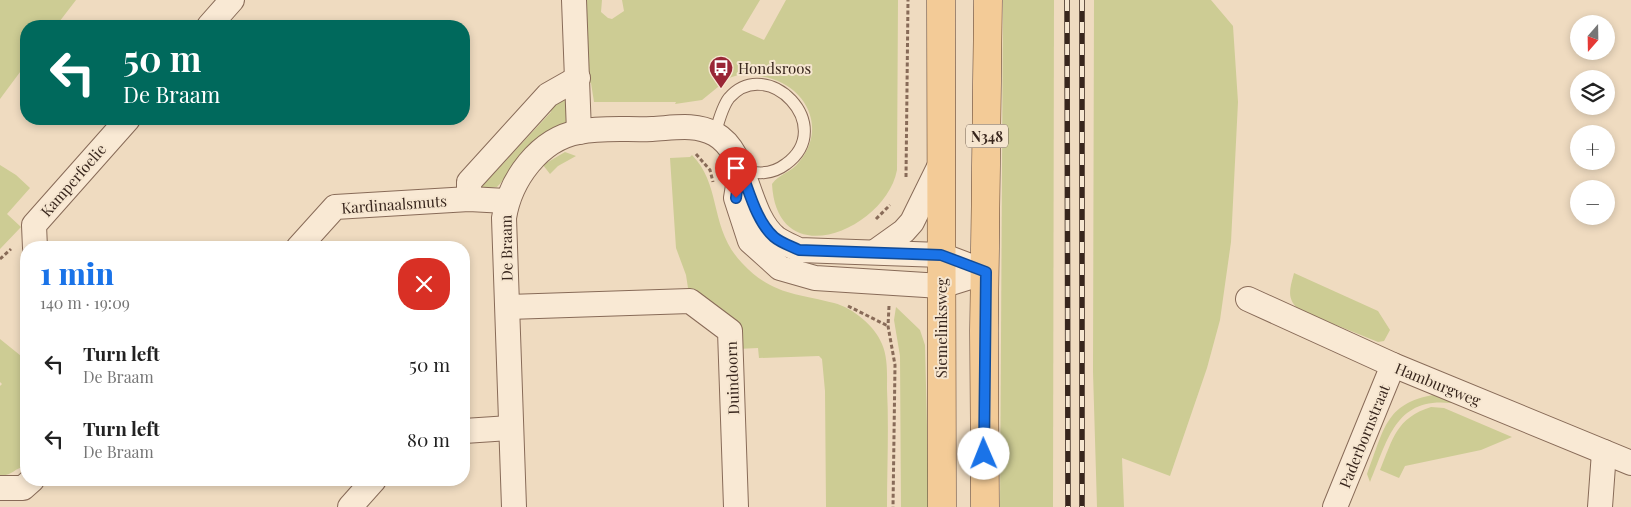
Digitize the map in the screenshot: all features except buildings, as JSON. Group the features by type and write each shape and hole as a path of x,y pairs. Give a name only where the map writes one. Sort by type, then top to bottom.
{"main road":[{"name":"Siemelinksweg","path":"941,0 942,507"},
{"name":"N348","path":"985,507 984,350 988,0"}],"street":[{"path":"214,20 232,0"},
{"path":"574,0 579,132"},
{"path":"469,199 469,182 524,119 548,95 578,78"},
{"name":"Kamperfoelie","path":"35,241 34,226 123,125"},
{"name":"De Braam","path":"514,507 510,428 508,307 503,236 506,201 521,173 537,156 557,140 579,132 696,127 715,134"},
{"path":"715,134 730,149 759,213 769,230 783,243 799,250 876,251 941,255 986,272"},
{"path":"876,251 904,231 912,222 940,165"},
{"path":"740,168 736,198 750,241 780,268 815,278 941,286 986,272"},
{"name":"Kardinaalsmuts","path":"304,241 335,207 469,199 506,201"},
{"name":"Hamburgweg","path":"1248,299 1393,365 1631,462"},
{"name":"Duindoorn","path":"508,307 690,301 730,331 736,507"},
{"name":"Paderbornstraat","path":"1335,507 1393,365"},
{"path":"470,431 510,428"},
{"path":"1600,507 1604,452"},
{"path":"0,488 22,488 24,486"},
{"path":"350,507 369,486"}],"lane":[{"path":"715,134 729,98 747,88 758,86 778,90 795,103 801,112 804,133 802,143 794,157 782,168 772,172 751,172 740,168"}],"path":[{"path":"869,225 890,205"}],"shaded area":[{"path":"0,0 76,0 61,20 20,20 20,72 0,99"},
{"path":"582,0 602,0 601,12 612,19 624,11 622,0 760,0 742,30 764,40 786,0 898,0 897,170 889,191 874,210 854,225 832,234 811,236 792,229 778,212 772,184 799,162 808,148 812,134 811,120 807,107 798,95 774,79 758,76 756,69 729,78 702,100 675,104 676,102 594,102 591,83 585,83"},
{"path":"1003,0 1054,0 1053,507 1000,507"},
{"path":"1094,0 1211,0 1233,26 1238,102 1231,242 1220,320 1207,368 1170,476 1122,458 1124,507 1097,507 1093,372"},
{"path":"565,98 570,103 569,115 559,131 524,154 497,187 476,190 477,182 486,182 551,112 552,103"},
{"path":"565,152 576,156 558,166 550,174 543,165"},
{"path":"692,155 708,180 724,236 742,263 774,287 841,305 849,309 869,324 879,337 884,349 887,366 887,507 826,507 825,391 822,359 819,356 759,358 758,348 737,349 736,327 688,288 686,275 676,248 670,158 690,157"},
{"path":"0,165 16,175 30,188 7,214 21,227 0,249"},
{"path":"1294,273 1378,311 1390,330 1384,341 1378,342 1299,310 1292,301 1290,293"},
{"path":"896,307 920,330 925,345 929,507 901,507 900,356 894,320"},
{"path":"0,339 20,355 20,468 0,476 0,386 2,384 0,382"},
{"path":"1440,394 1454,399 1451,403 1432,403 1417,407 1396,424 1382,451 1370,482 1367,474 1378,443 1390,419 1397,410 1408,403"},
{"path":"1431,407 1444,408 1512,437 1481,450 1405,466 1399,478 1380,470 1397,431 1410,417"}],"railway":[{"path":"1067,0 1068,507"},
{"path":"1082,0 1082,507"}],"place":[{"name":"Hondsroos","path":"721,89"}],"route":[{"path":"736,198 740,168 759,213 769,230 783,243 799,250 820,252 876,251 941,255 986,272 984,454"}]}
